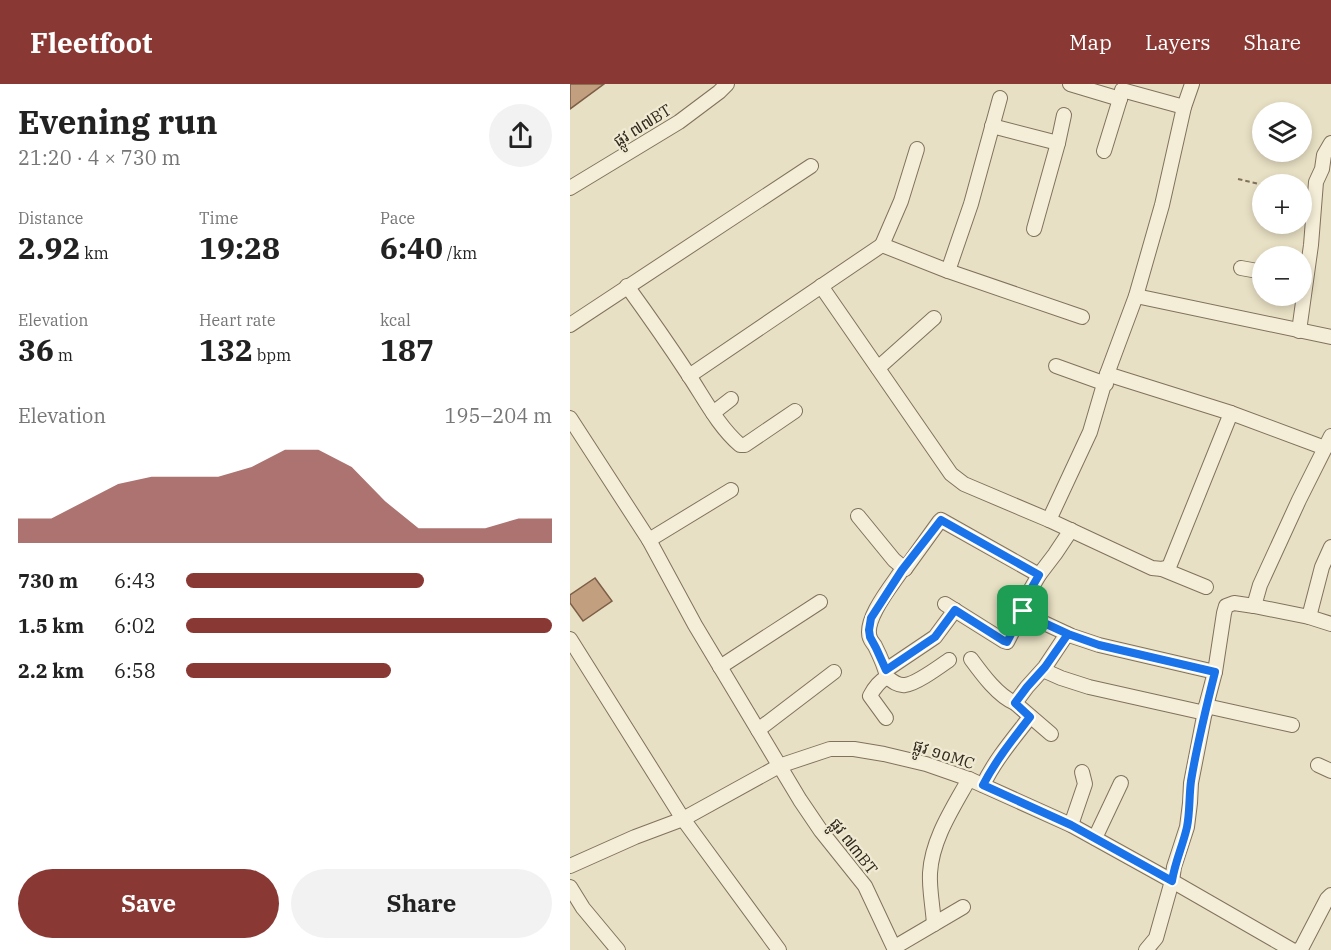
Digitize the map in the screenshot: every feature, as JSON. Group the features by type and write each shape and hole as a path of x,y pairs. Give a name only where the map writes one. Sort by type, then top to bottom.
{"street":[{"name":"ផ្លូវ ៧៧BT","path":"570,188 679,122 727,84"},
{"path":"1070,84 1121,91 1184,107"},
{"path":"1049,520 1090,432 1106,379 1136,296 1162,205 1184,107 1192,84"},
{"path":"1104,151 1121,91"},
{"path":"948,271 971,204 1000,98"},
{"path":"1034,229 1059,143 1064,115"},
{"path":"992,126 1059,143"},
{"path":"1311,246 1316,182 1322,169 1324,155 1331,144"},
{"path":"689,376 882,245 901,201 918,149"},
{"path":"570,325 812,166"},
{"path":"882,245 948,271 1082,317"},
{"path":"1241,268 1252,270"},
{"path":"627,286 712,413 740,445 745,445 795,411"},
{"path":"821,286 951,474 964,484 1049,520 1152,568 1162,569 1206,587"},
{"path":"1136,296 1331,337"},
{"path":"1299,331 1301,306"},
{"path":"878,368 934,318"},
{"path":"1056,366 1231,413 1328,442 1260,585 1254,606"},
{"path":"712,413 731,399"},
{"path":"1162,569 1169,567 1231,413"},
{"name":"ផ្លូវ ៧៣BT","path":"570,418 649,540 695,625 779,766 821,831 865,886 895,949"},
{"path":"649,540 731,490"},
{"path":"858,516 894,560 905,568"},
{"path":"949,660 930,674 905,685 896,683 886,674 869,630 871,618 941,520 1039,575"},
{"path":"886,718 870,696 886,674 935,637 950,607 1007,642 1023,611 1024,601 1039,575 1071,530"},
{"path":"1309,617 1322,567 1331,547"},
{"path":"720,667 820,602"},
{"path":"1146,950 1156,938 1187,827 1191,783 1215,672 1226,606 1234,603 1254,606 1309,617 1331,624"},
{"path":"1023,611 1068,634 1099,645 1215,672"},
{"path":"1015,703 1043,670 1068,634"},
{"path":"570,639 683,819 780,950"},
{"path":"971,659 982,675 1051,734"},
{"path":"1043,670 1089,687 1292,725"},
{"path":"758,730 834,672"},
{"path":"983,785 992,767 1030,717"},
{"name":"ផ្លូវ ១០MC","path":"570,867 635,837 683,819 779,766 830,749 854,748 926,764 969,779 1071,825 1292,950"},
{"path":"1071,825 1086,784 1082,772"},
{"path":"934,924 930,873 934,851 943,828 969,779"},
{"path":"1095,838 1121,783"},
{"path":"570,887 583,908 618,950"},
{"path":"1299,950 1331,895"},
{"path":"895,949 963,907"}],"path":[{"path":"1238,179 1252,182"}],"building":[{"path":"570,84 604,84 570,109"},
{"path":"595,578 612,601 583,621 570,603 570,595"}],"route":[{"path":"1023,611 1007,642 955,610 935,637 886,670 870,637 871,618 902,570 941,520 1039,575 1024,601 1023,611 1068,634 1045,667 1015,703 1030,717 992,767 983,785 1071,825 1172,881 1174,867 1187,827 1191,783 1215,672 1099,645 1072,636 1023,611"}]}
